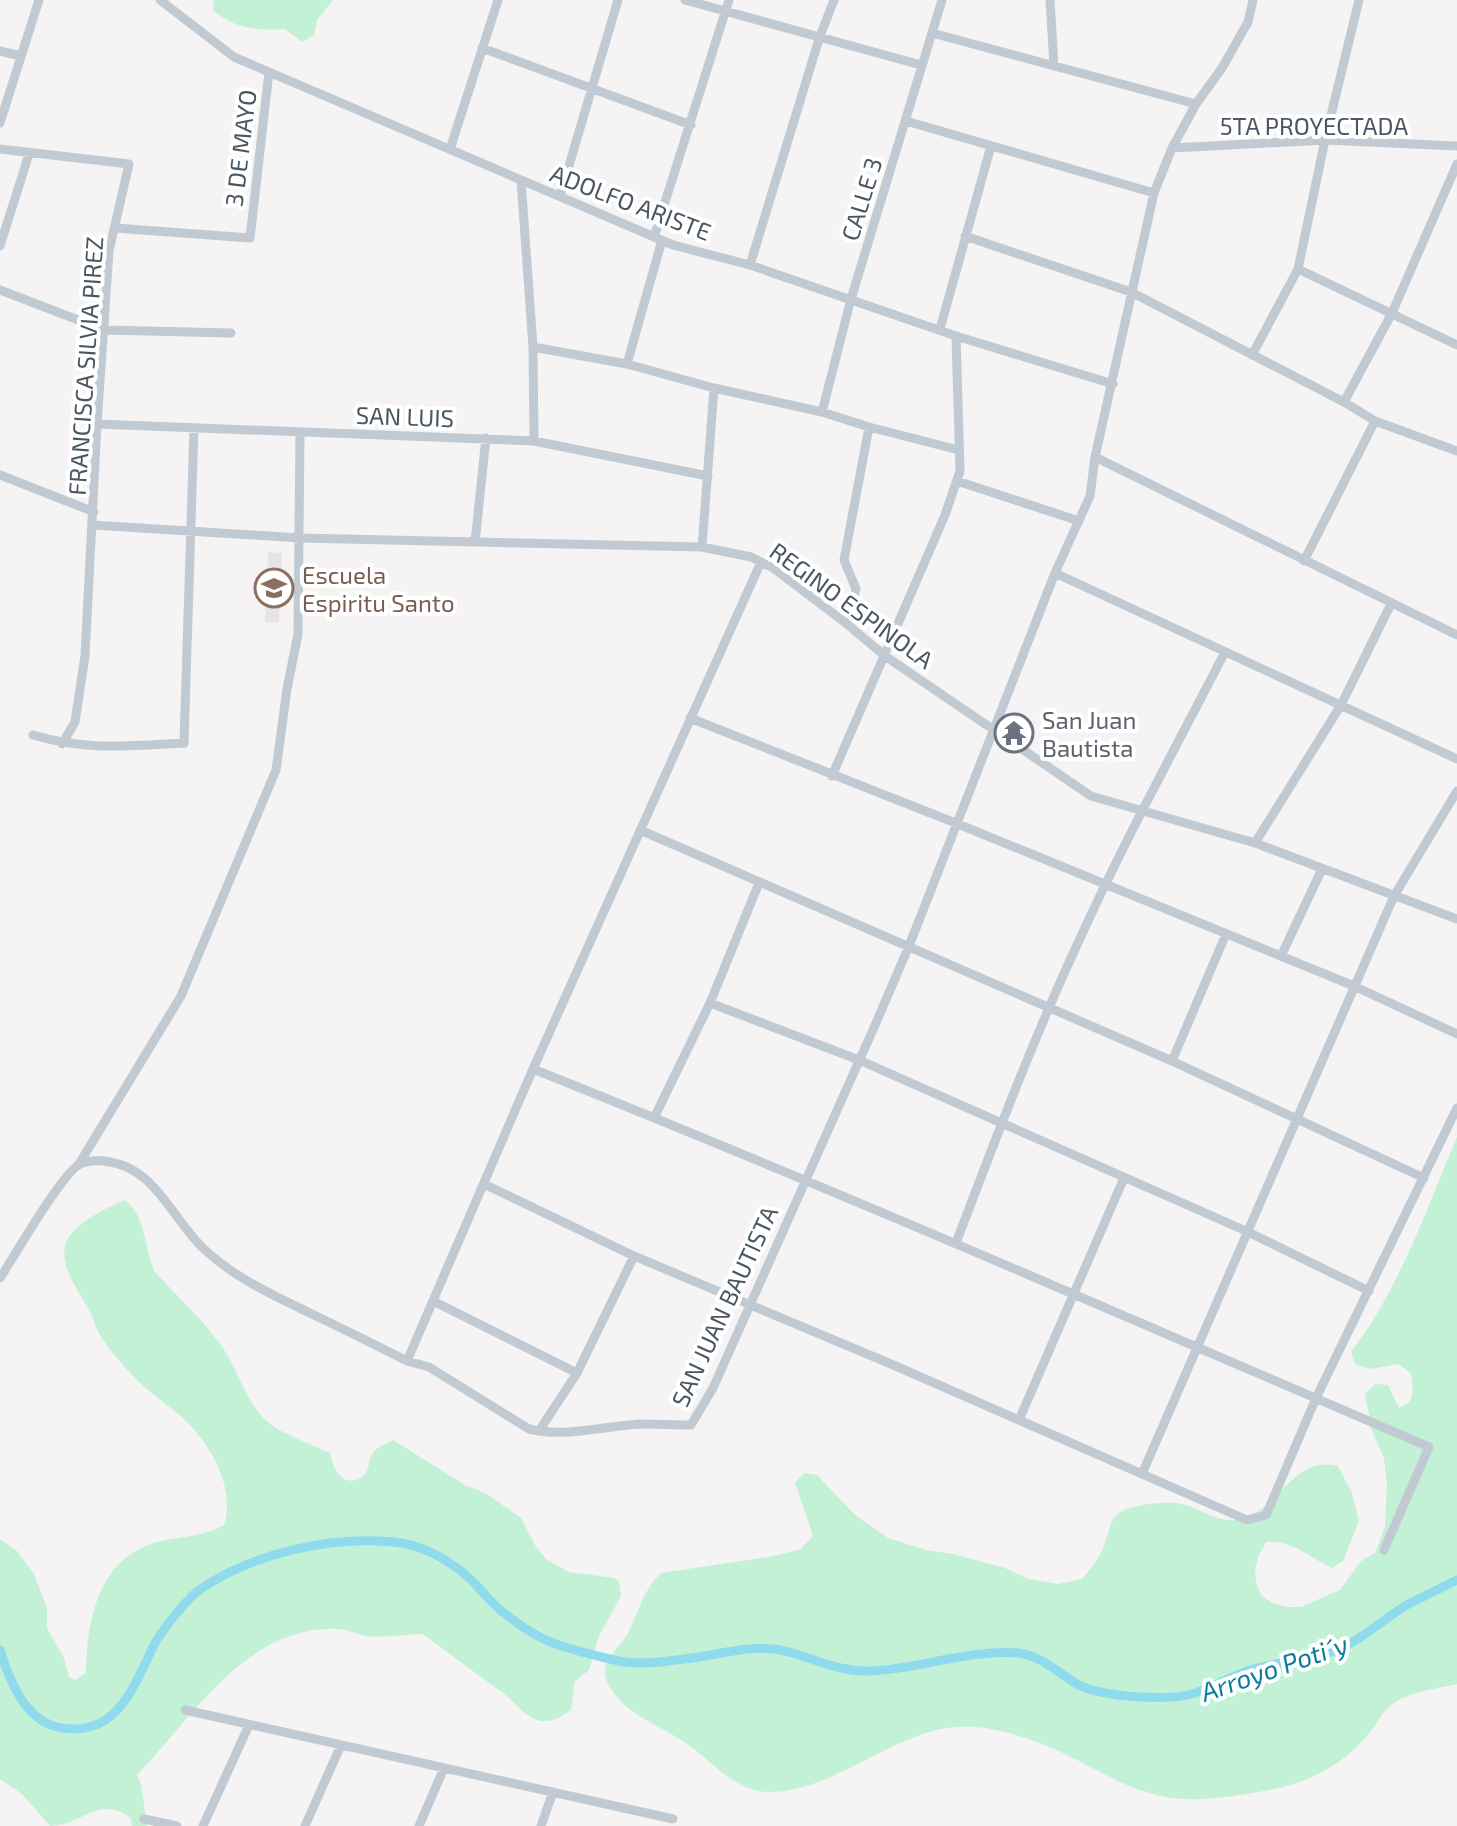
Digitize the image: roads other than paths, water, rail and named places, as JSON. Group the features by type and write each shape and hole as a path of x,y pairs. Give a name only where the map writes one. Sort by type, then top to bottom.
{"street":[{"path":"0,123 39,0"},
{"name":"ADOLFO ARISTE","path":"160,0 234,57 658,238 750,265 956,336 1113,384"},
{"path":"450,149 498,0"},
{"path":"560,196 618,0"},
{"path":"685,0 921,65"},
{"path":"627,364 658,238 729,0"},
{"path":"750,265 819,39 834,0"},
{"name":"CALLE 3","path":"822,412 851,299 942,0"},
{"path":"1050,0 1054,66"},
{"name":"SAN JUAN BAUTISTA","path":"539,1431 568,1433 641,1424 691,1425 713,1388 909,946 1055,573 1090,496 1095,457 1154,193 1172,148 1196,104 1222,68 1248,22 1253,0"},
{"path":"1252,355 1298,269 1359,0"},
{"path":"932,33 1196,104"},
{"path":"482,48 691,125"},
{"path":"0,51 21,56"},
{"name":"3 DE MAYO","path":"115,228 250,238 269,72"},
{"path":"906,121 1154,193"},
{"name":"5TA PROYECTADA","path":"1172,148 1325,140 1457,146"},
{"path":"940,329 991,146"},
{"path":"0,149 29,154 0,246"},
{"name":"FRANCISCA SILVIA PIREZ","path":"29,154 129,164 109,251 85,656 75,722 62,744"},
{"path":"1344,402 1392,313 1457,164"},
{"path":"521,180 533,347 534,441"},
{"path":"965,236 1131,292 1375,421 1457,451"},
{"path":"1298,269 1457,345"},
{"path":"0,290 104,330 231,333"},
{"path":"832,776 945,515 960,471 956,336"},
{"path":"533,347 627,364 714,388 822,412 959,450"},
{"path":"702,547 714,388"},
{"path":"1304,561 1375,421"},
{"name":"SAN LUIS","path":"97,424 534,441 708,476"},
{"path":"847,624 856,589 844,560 869,427"},
{"path":"33,735 62,744 91,748 184,743 194,428"},
{"path":"0,1278 57,1189 79,1164 181,996 276,770 298,634 300,432"},
{"path":"475,542 486,438"},
{"path":"1095,457 1457,635"},
{"path":"0,475 94,512"},
{"path":"957,481 1079,521"},
{"name":"REGINO ESPINOLA","path":"93,525 300,538 702,547 731,552 773,568 885,656 1091,796 1255,843 1457,919"},
{"path":"407,1361 533,1069 761,562"},
{"path":"1055,573 1457,759"},
{"path":"1255,843 1341,705 1391,604"},
{"path":"956,1243 1001,1124 1105,886 1225,652"},
{"path":"690,718 1354,986 1457,1034"},
{"path":"1142,1474 1394,896 1457,791"},
{"path":"640,830 1172,1061 1424,1178"},
{"path":"1281,956 1322,869"},
{"path":"654,1118 710,1003 759,883"},
{"path":"1172,1061 1226,934"},
{"path":"710,1003 859,1060 1246,1231 1369,1291"},
{"path":"533,1069 956,1243 1429,1447 1384,1550"},
{"path":"484,1184 634,1256 1247,1520 1266,1515 1316,1398 1457,1108"},
{"path":"79,1164 99,1160 115,1162 140,1173 188,1233 231,1272 265,1293 407,1361 429,1367 529,1429 539,1431 577,1373 634,1256"},
{"path":"1019,1420 1124,1178"},
{"path":"433,1301 577,1373"},
{"path":"185,1710 673,1819"},
{"path":"203,1826 249,1725"},
{"path":"305,1826 341,1745"},
{"path":"419,1826 444,1768"},
{"path":"541,1826 553,1792"},
{"path":"144,1819 177,1826"}],"waterway":[{"name":"Arroyo Poti´y","path":"0,1650 13,1685 35,1716 57,1727 77,1729 94,1726 120,1707 163,1631 202,1588 269,1556 319,1545 369,1541 403,1543 433,1554 460,1570 498,1608 534,1633 559,1645 618,1661 662,1662 765,1648 786,1651 845,1669 871,1671 963,1656 1019,1653 1042,1661 1077,1684 1101,1692 1166,1697 1192,1694 1253,1669 1342,1648 1405,1606 1457,1580"}],"place":[{"name":"Escuela Espiritu Santo","path":"274,588"},
{"name":"San Juan Bautista","path":"1014,733"}]}
